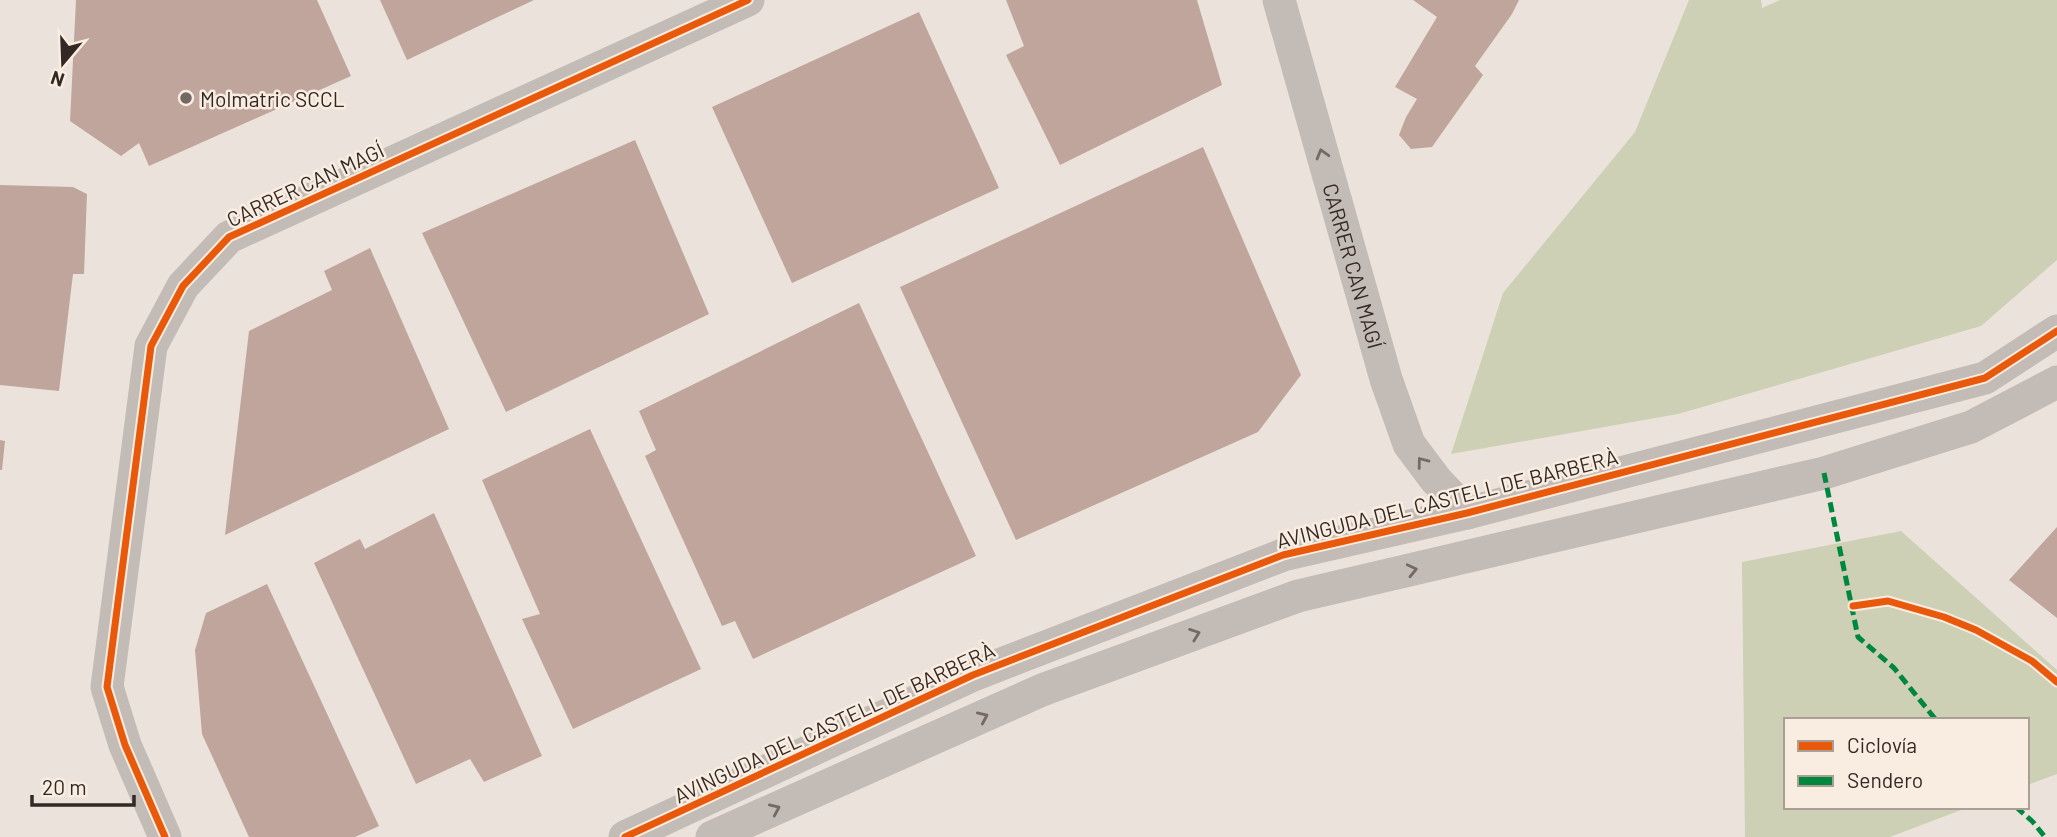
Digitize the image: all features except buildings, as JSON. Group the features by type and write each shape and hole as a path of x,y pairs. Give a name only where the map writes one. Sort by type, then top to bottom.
{"street":[{"name":"CARRER CAN MAGÍ","path":"165,837 125,745 107,687 151,346 183,286 229,237 748,0"},
{"name":"CARRER CAN MAGÍ","path":"1279,0 1386,379 1409,444 1436,480 1468,513"},
{"name":"AVINGUDA DEL CASTELL DE BARBERÀ","path":"625,837 973,675 1283,555 1468,513 1985,378 2057,331"},
{"path":"712,837 1042,690 1298,596 1824,473 1971,427 2057,382"}],"green space":[{"path":"1689,0 1761,0 1762,8 1780,0 2057,0 2057,260 1981,326 1678,414 1451,454 1503,293 1635,132"},
{"path":"1901,531 2057,670 2057,774 2029,784 2029,718 1784,718 1784,809 1964,809 1890,837 1745,837 1742,562"}],"marked path":[{"path":"1824,473 1858,637 1894,668 1934,718"},
{"path":"2018,809 2045,837"}],"cycle path":[{"path":"165,837 125,745 107,687 151,346 183,286 229,237 748,0"},
{"path":"625,837 973,675 1283,555 1467,513 1985,378 2057,331"},
{"path":"1853,606 1888,601 1944,617 1976,630 2032,661 2057,682"}],"place":[{"name":"Molmatric SCCL","path":"186,98"}]}
